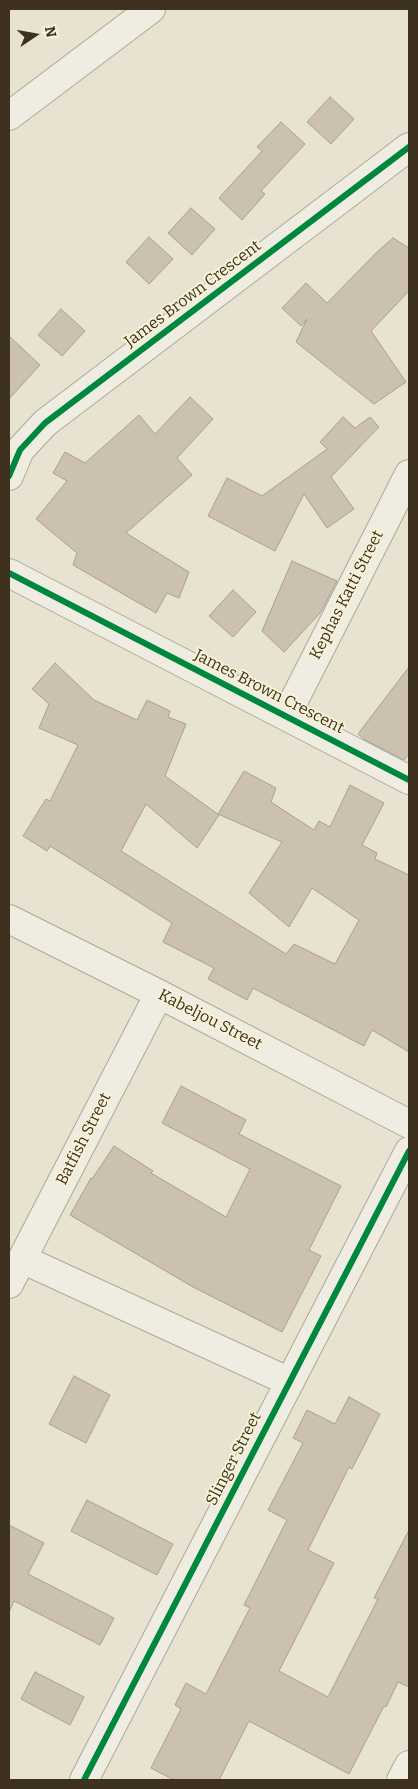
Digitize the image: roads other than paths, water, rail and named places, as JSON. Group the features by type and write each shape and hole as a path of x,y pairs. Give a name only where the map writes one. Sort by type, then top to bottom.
{"street":[{"path":"9,116 151,9"},
{"name":"James Brown Crescent","path":"9,476 20,450 45,423 409,147"},
{"name":"Kephas Katti Street","path":"286,716 409,474"},
{"name":"James Brown Crescent","path":"9,573 409,780"},
{"name":"Kabeljou Street","path":"9,919 159,994 409,1124"},
{"name":"Batfish Street","path":"9,1284 159,994"},
{"name":"Slinger Street","path":"84,1780 409,1151"},
{"path":"22,1259 290,1382"},
{"path":"401,1780 409,1765"}]}
